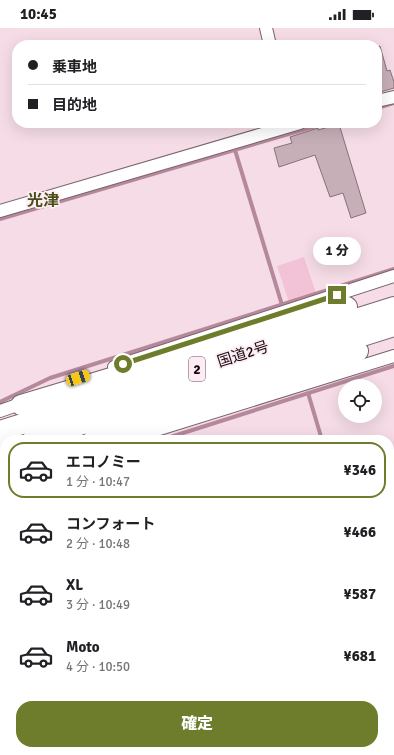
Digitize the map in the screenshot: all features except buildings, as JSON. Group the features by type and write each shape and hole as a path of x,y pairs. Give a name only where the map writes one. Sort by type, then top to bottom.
{"highway":[{"path":"21,405 394,294"},
{"name":"国道2号","path":"0,431 394,307"},
{"name":"国道2号","path":"48,435 394,326"},
{"path":"108,435 394,339"}],"street":[{"path":"266,28 269,40"},
{"path":"382,101 394,97"},
{"path":"0,211 280,128"},
{"path":"0,411 21,405 63,383 394,276"},
{"path":"140,435 394,356"}],"shaded area":[{"path":"304,257 317,296 290,305 277,266"}],"waterway":[{"path":"382,107 394,103"},
{"path":"0,219 309,128"},
{"path":"235,150 282,305"},
{"path":"0,402 50,378 394,269"},
{"path":"177,435 394,366"},
{"path":"308,393 321,435"}],"district":[{"name":"光津","path":"43,201"}],"route":[{"path":"123,364 337,295"}]}
